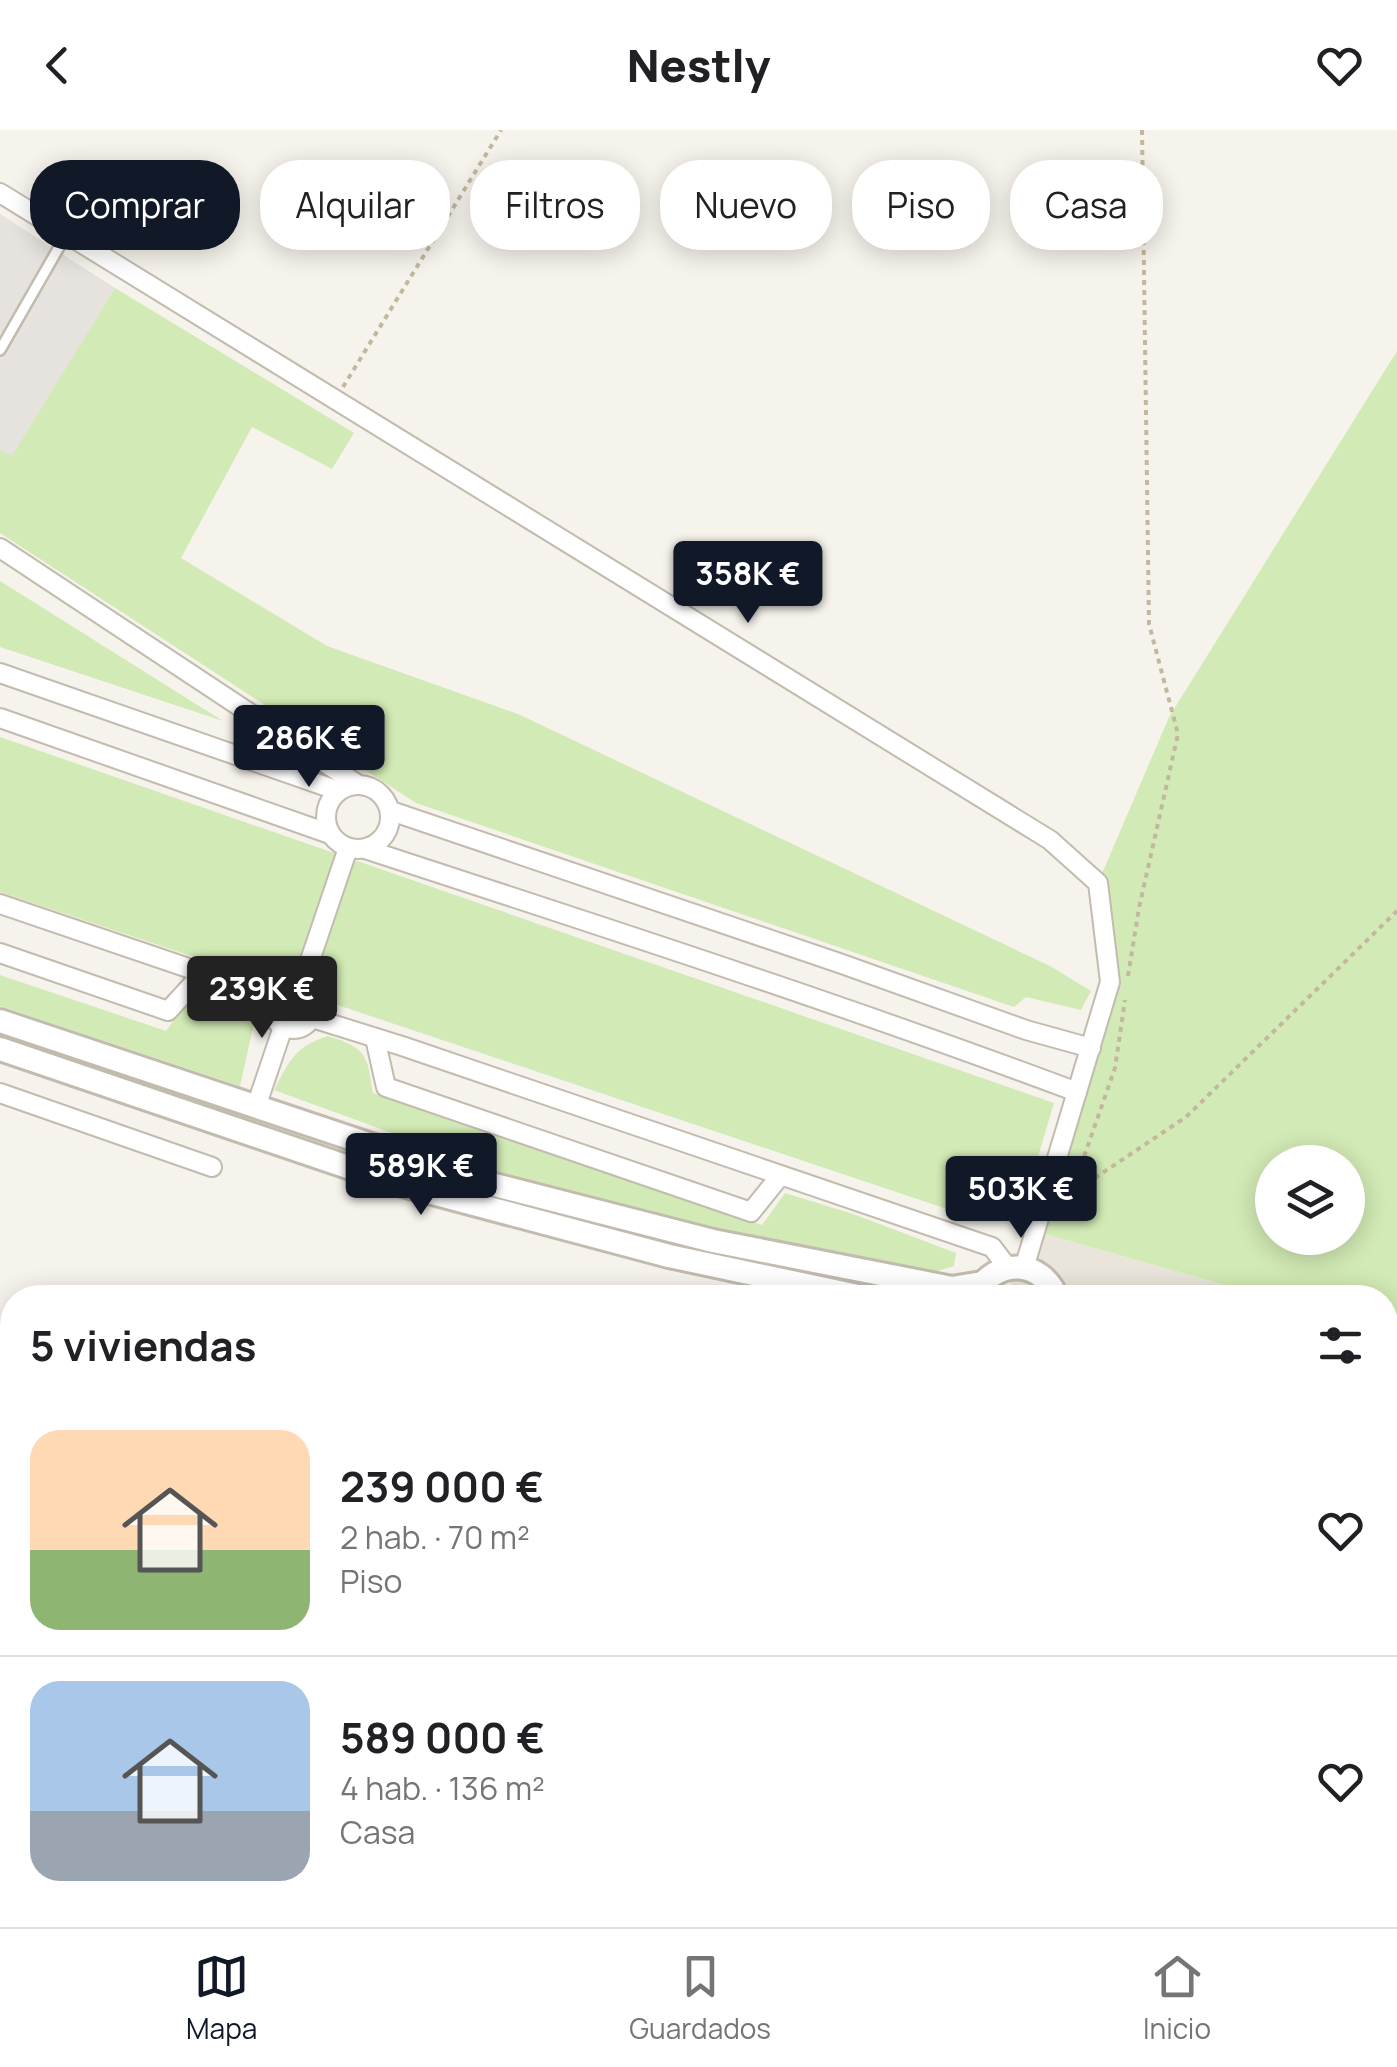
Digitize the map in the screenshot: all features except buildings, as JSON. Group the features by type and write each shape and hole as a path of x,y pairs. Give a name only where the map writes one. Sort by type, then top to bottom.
{"street":[{"path":"0,193 30,212"},
{"path":"91,250 1050,840 1098,883 1110,982 1078,1092 1016,1268"},
{"path":"0,548 348,788"},
{"path":"0,673 348,788 368,786 387,801 390,823 380,842 356,849"},
{"path":"0,718 330,834 356,849 670,949 1078,1092"},
{"path":"330,834 328,805 348,788"},
{"path":"390,811 1026,1030 1090,1048"},
{"path":"301,988 356,849"},
{"path":"0,904 276,994"},
{"path":"0,953 168,1011 203,972"},
{"path":"286,987 301,988 313,999 312,1018 300,1028 283,1027 273,1017 271,1007 276,994 286,987"},
{"path":"312,1018 992,1248 1016,1268"},
{"path":"0,1021 479,1181 713,1242 936,1285"},
{"path":"256,1107 283,1027"},
{"path":"375,1038 386,1086 751,1212 780,1176"},
{"path":"0,1050 394,1184 670,1256 806,1285"},
{"path":"0,1093 212,1167"},
{"path":"983,1285 998,1270 1016,1268 1037,1272 1050,1285"}],"lane":[{"path":"0,350 57,250"}],"path":[{"path":"336,400 501,130"},
{"path":"1128,979 1138,908 1178,734 1149,624 1142,130"},
{"path":"1059,1206 1186,1117 1397,911"},
{"path":"1071,1194 1114,1068 1125,997"}],"shaded area":[{"path":"0,214 30,233 30,250 56,250 115,288 12,457 0,450"},
{"path":"1035,1231 1225,1285 1010,1285 1025,1237"}],"green space":[{"path":"115,288 354,433 332,469 252,427 181,558 327,646 518,714 1050,966 1091,991 1081,1010 1026,997 1014,1007 416,803 0,533 0,450 12,456"},
{"path":"1397,351 1397,1285 1225,1285 1035,1231 1110,983 1098,883 1169,717"},
{"path":"0,581 223,721 0,647"},
{"path":"0,737 1054,1103 1019,1220 953,1211 0,892"},
{"path":"0,975 166,1031 181,1011 208,991 235,1000 255,1019 240,1086 0,1006"},
{"path":"328,1036 351,1045 363,1055 373,1093 762,1225 785,1193 956,1253 954,1266 934,1272 734,1233 507,1175 274,1090 294,1056"}]}
